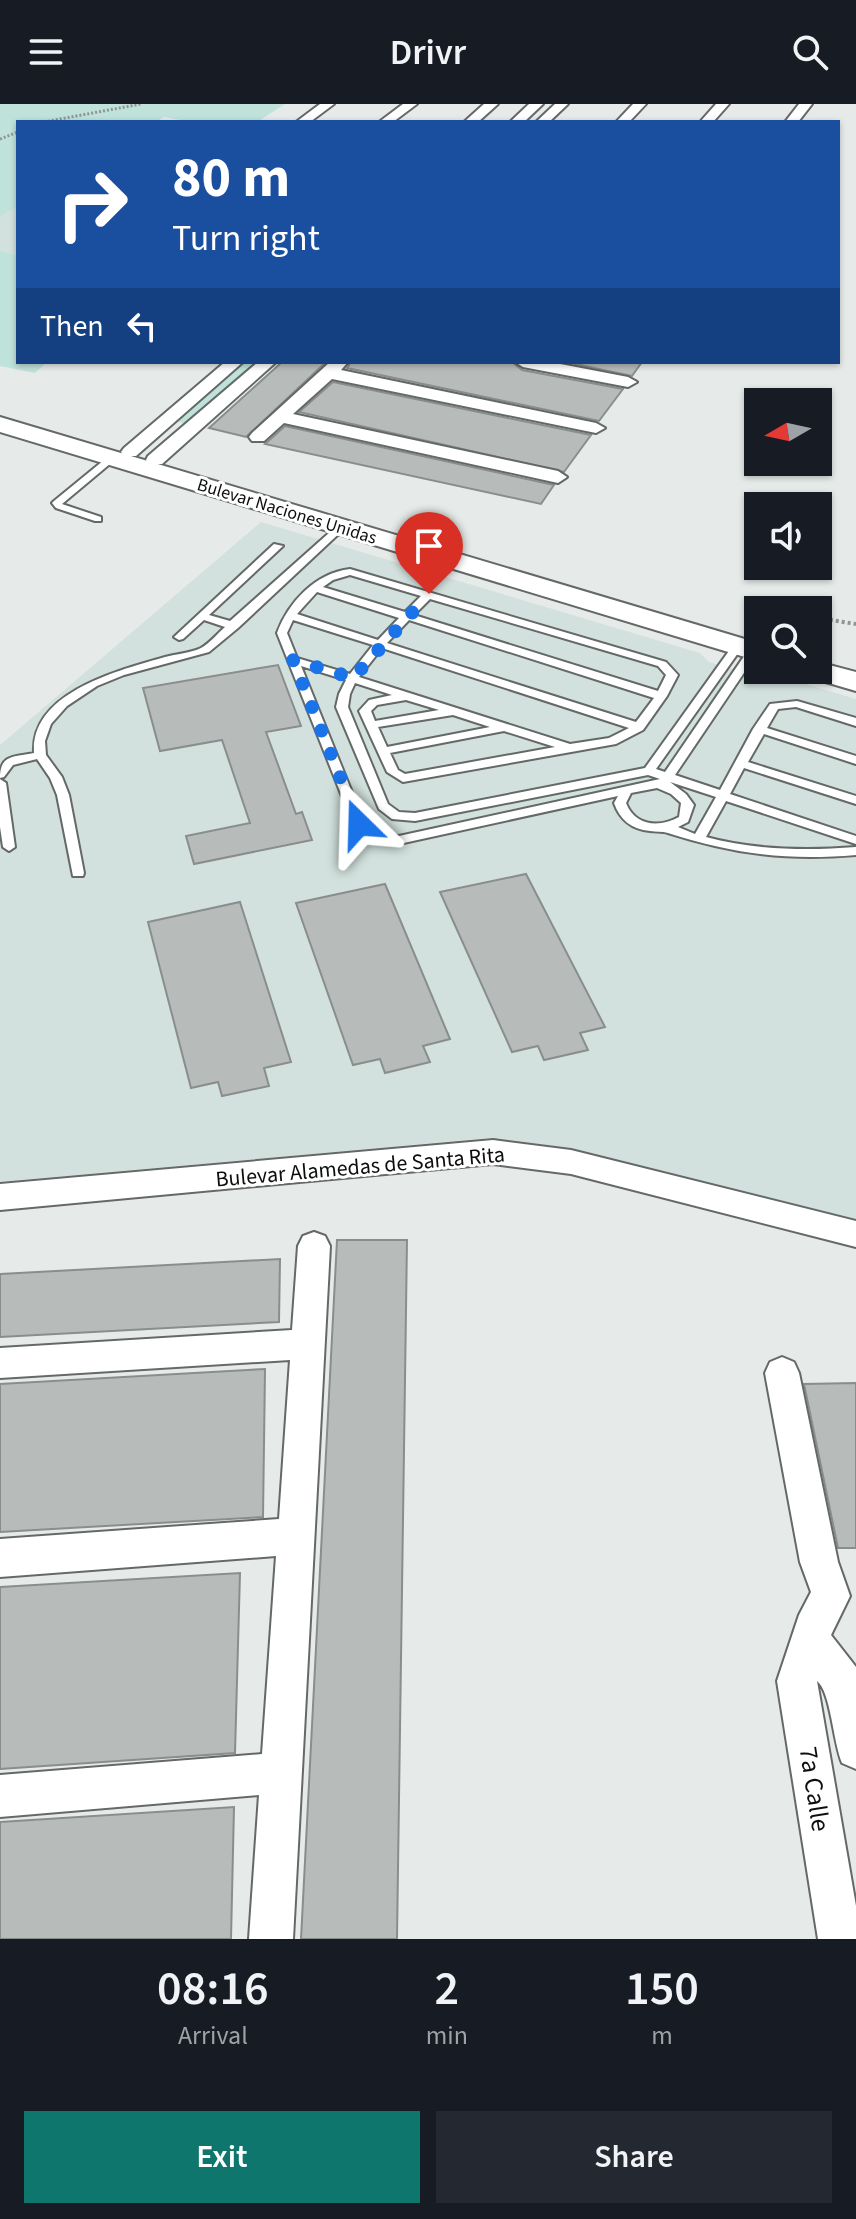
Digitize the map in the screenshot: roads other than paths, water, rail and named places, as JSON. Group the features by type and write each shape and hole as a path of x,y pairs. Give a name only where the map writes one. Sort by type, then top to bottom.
{"main road":[{"name":"Bulevar Naciones Unidas","path":"0,411 341,527 744,644"},
{"name":"Bulevar Naciones Unidas","path":"0,424 132,456 744,644"},
{"path":"832,655 856,662"},
{"path":"832,675 856,682"}],"street":[{"path":"305,120 328,104"},
{"path":"388,120 411,104"},
{"path":"472,120 492,104"},
{"path":"518,120 537,104"},
{"path":"544,120 562,104"},
{"path":"624,120 640,104"},
{"path":"708,120 723,104"},
{"path":"793,120 806,104"},
{"path":"132,456 233,364"},
{"path":"132,456 265,364"},
{"path":"534,364 628,382"},
{"path":"258,437 334,368 596,428"},
{"path":"281,417 558,477"},
{"name":"Bulevar Alamedas de Santa Rita","path":"0,1197 493,1152 571,1162 856,1234"},
{"path":"271,1939 314,1246"},
{"path":"0,1363 308,1344"},
{"name":"7a Calle","path":"782,1373 819,1562 843,1593 818,1615 812,1642 797,1681 840,1939"},
{"path":"0,1558 296,1536"},
{"name":"7a Calle","path":"812,1642 842,1680 856,1749"},
{"path":"0,1796 280,1773"}],"lane":[{"path":"98,519 57,503 132,456"},
{"path":"78,873 63,795 56,777 40,755 39,741 46,723 63,704 120,673 205,650 341,527"},
{"path":"179,637 278,546"},
{"path":"411,695 368,704 365,711 393,772 411,778 612,741 639,727 672,675 662,664 429,594 345,571 329,575 289,615 282,633 359,824 373,837 399,840 666,780 744,658"},
{"path":"316,588 661,696"},
{"path":"429,594 353,678 345,689 342,707 383,806 396,816 415,817 649,771 666,780 723,794 856,840"},
{"path":"289,615 639,727"},
{"path":"201,616 234,626"},
{"path":"649,771 744,656"},
{"path":"293,660 570,748"},
{"path":"698,839 774,706 784,703 856,722"},
{"path":"371,725 457,711"},
{"path":"384,751 505,727"},
{"path":"759,729 856,760"},
{"path":"0,774 9,762 40,755"},
{"path":"740,763 856,800"},
{"path":"666,780 688,805 684,819 668,828"},
{"path":"0,783 9,847"},
{"path":"627,790 620,803 627,818 645,827 668,828 698,839 789,855 856,851"}]}
